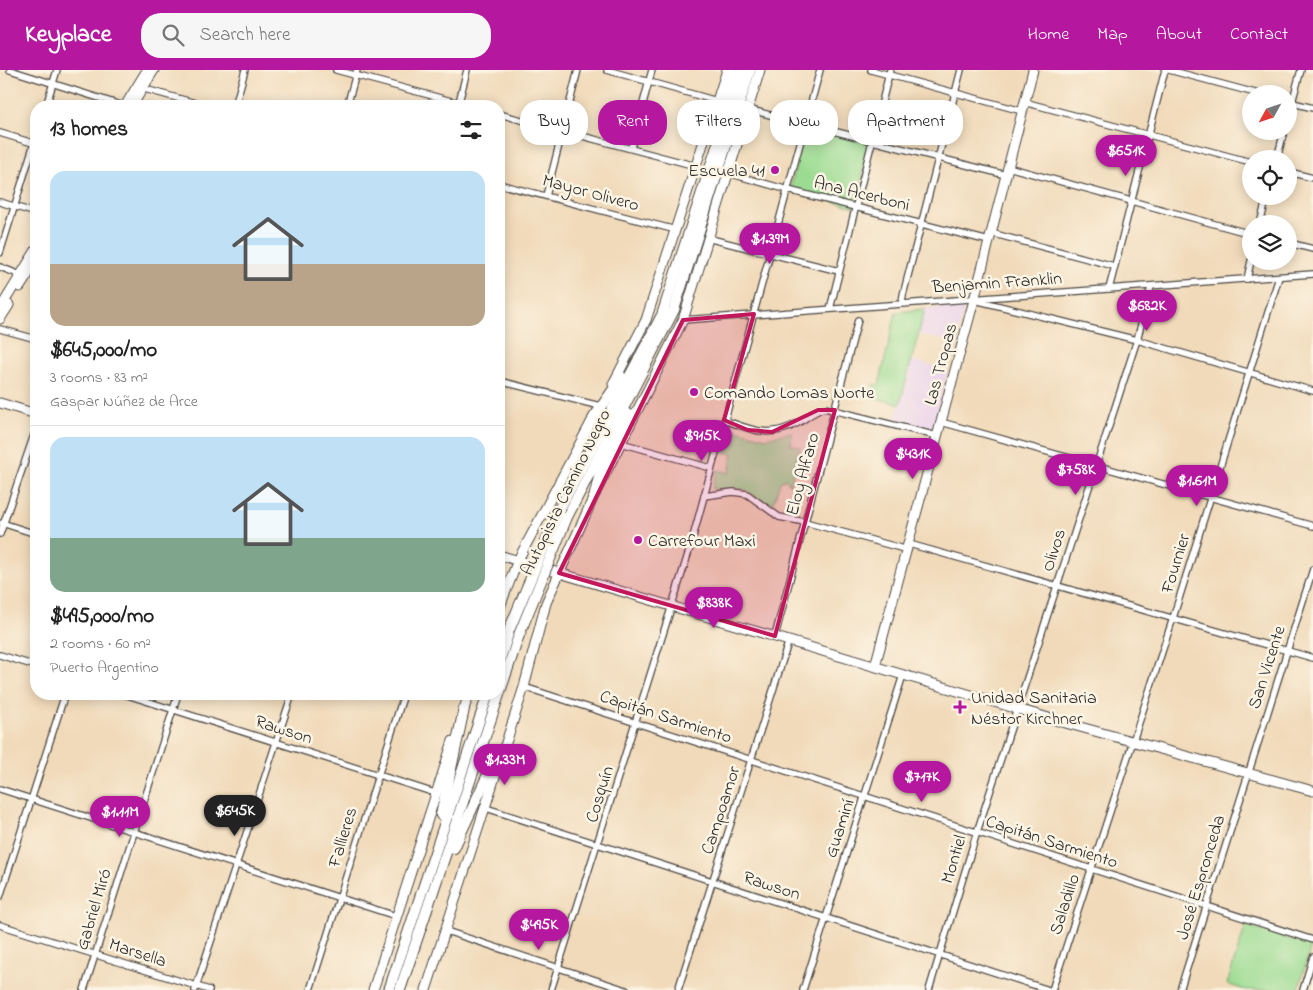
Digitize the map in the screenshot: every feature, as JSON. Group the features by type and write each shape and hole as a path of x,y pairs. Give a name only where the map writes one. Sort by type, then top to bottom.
{"highway":[{"path":"710,171 714,139 732,70"},
{"name":"Autopista Camino Negro","path":"505,643 561,506 662,315 742,70"},
{"name":"Autopista Camino Negro","path":"505,677 519,635 567,517 674,310 703,235 750,70"},
{"path":"703,235 723,177 728,173"},
{"path":"593,419 610,397 662,315"},
{"path":"595,494 602,464 646,374 652,355"},
{"path":"389,990 486,700"},
{"name":"Autopista Camino Negro","path":"400,990 497,700"},
{"path":"411,921 438,828 464,709"},
{"path":"435,888 490,770 504,751"}],"street":[{"path":"10,70 106,100"},
{"path":"48,100 56,70"},
{"path":"135,100 147,70"},
{"path":"129,100 154,70"},
{"path":"237,100 245,70"},
{"path":"336,70 357,73 442,100"},
{"path":"459,100 468,70"},
{"path":"570,100 578,70"},
{"path":"607,70 714,100"},
{"path":"631,148 652,70"},
{"path":"717,100 727,70"},
{"path":"750,100 760,70"},
{"name":"Cosquín","path":"812,100 820,70"},
{"path":"871,70 889,72 955,92 1148,135 1242,160"},
{"path":"902,303 902,295 962,70"},
{"name":"Las Tropas","path":"875,666 974,300 1032,70"},
{"path":"1109,289 1165,70"},
{"path":"1170,70 1242,89"},
{"path":"1296,85 1301,70"},
{"path":"882,100 889,72"},
{"path":"349,100 357,73"},
{"path":"140,87 185,100"},
{"path":"1298,104 1313,108"},
{"path":"505,116 520,119"},
{"path":"0,133 30,140"},
{"path":"588,137 696,166"},
{"path":"546,196 558,145"},
{"path":"505,594 518,560 642,330 703,145"},
{"path":"728,173 736,145"},
{"name":"Cosquín","path":"551,990 673,606 800,145"},
{"path":"830,309 870,145"},
{"path":"883,145 938,159 1007,171 1131,200 1242,231"},
{"path":"0,253 30,160"},
{"name":"Ana Acerboni","path":"728,173 855,207 1114,266"},
{"path":"1297,174 1313,178"},
{"name":"Mayor Olivero","path":"505,186 676,230"},
{"path":"0,202 30,212"},
{"path":"426,990 524,687 546,603 595,494 683,320 703,235 838,271"},
{"path":"1297,245 1313,249"},
{"path":"0,309 30,265"},
{"path":"0,267 23,276"},
{"path":"1248,279 1250,270"},
{"name":"Benjamin Franklin","path":"683,320 1313,274"},
{"path":"0,320 23,276"},
{"name":"Fournier","path":"1132,741 1251,372 1279,277"},
{"name":"Olivos","path":"1017,708 1137,340 1151,287"},
{"path":"974,300 1137,340 1313,391"},
{"name":"Eloy Alfaro","path":"775,636 858,320"},
{"path":"0,329 30,337"},
{"path":"505,382 600,406"},
{"path":"0,403 30,412"},
{"path":"724,420 748,430 772,432 799,422 818,410 835,410 937,436"},
{"path":"941,422 1313,526"},
{"path":"621,443 711,468"},
{"path":"0,534 2,523 30,446"},
{"path":"704,496 733,492 747,494 779,517 908,547 1057,586 1313,658"},
{"path":"2,523 30,532"},
{"path":"505,556 903,675 1313,792"},
{"name":"San Vicente","path":"1248,773 1313,569"},
{"name":"Campoamor","path":"678,990 789,640"},
{"path":"0,655 30,664"},
{"name":"Guaminí","path":"803,990 903,675"},
{"name":"Capitán Sarmiento","path":"524,687 1313,940"},
{"path":"0,897 63,700"},
{"name":"Rawson","path":"144,700 435,793"},
{"name":"Gabriel Miró","path":"84,990 133,830 176,700"},
{"path":"196,988 290,700"},
{"name":"Fallieres","path":"310,990 402,700"},
{"path":"373,990 435,793 467,700"},
{"name":"Montiel","path":"929,990 1017,708"},
{"name":"Saladillo","path":"1050,990 1132,741"},
{"name":"José Espronceda","path":"1180,990 1248,773"},
{"path":"0,789 133,830 396,916"},
{"name":"Rawson","path":"486,808 598,846 1050,990"},
{"name":"Marsella","path":"0,925 196,988 209,990"},
{"path":"446,931 626,990"},
{"path":"1303,990 1313,958"}],"highlighted area":[{"path":"754,314 724,420 748,430 772,432 818,410 835,410 775,636 559,573 683,320"}],"shaded area":[{"path":"961,305 965,307 955,343 918,334 925,309"},
{"path":"911,360 948,370 932,433 895,423"}],"green space":[{"path":"838,133 848,136 848,145 870,145 855,207 790,191 800,145 838,145"},
{"path":"925,309 900,404 872,397 874,384 879,385 896,312"},
{"path":"728,428 766,438 792,432 791,445 800,447 790,485 786,479 780,482 771,509 746,490 712,489 717,470 729,473 733,454 722,451"},
{"path":"1246,925 1311,946 1298,990 1245,990 1227,984"}],"place":[{"name":"Escuela 41","path":"775,170"},
{"name":"Comando Lomas Norte","path":"694,392"},
{"name":"Carrefour Maxi","path":"638,540"},
{"name":"Unidad Sanitaria Néstor Kirchner","path":"960,707"}]}
